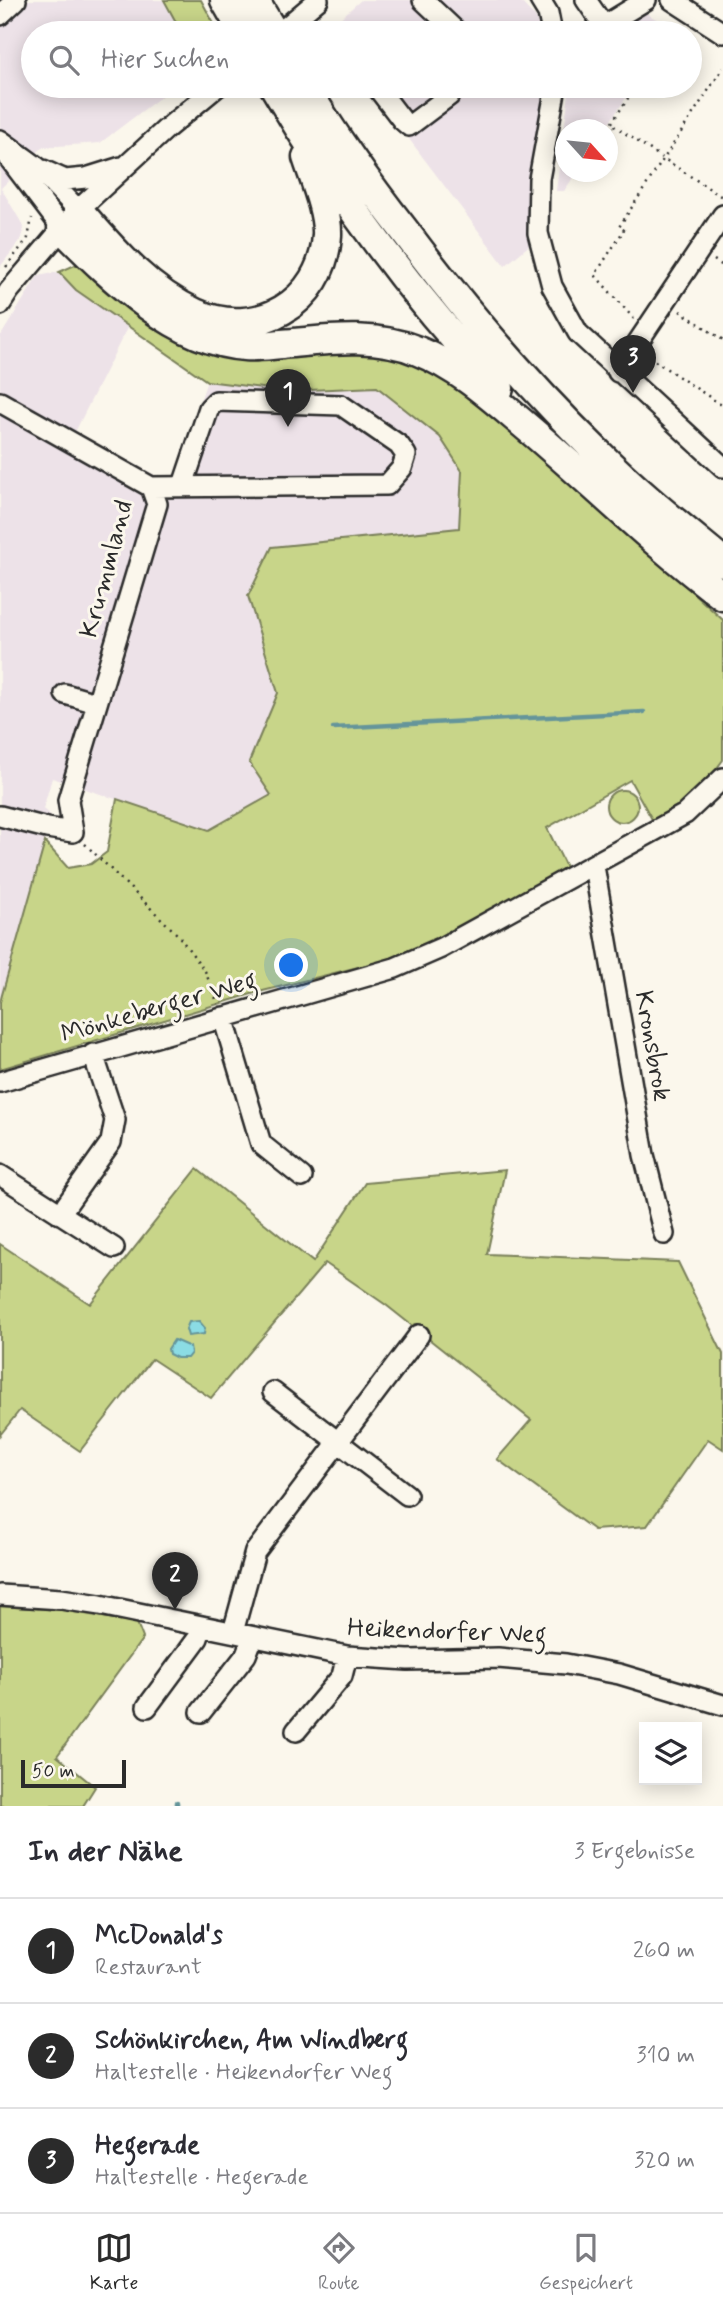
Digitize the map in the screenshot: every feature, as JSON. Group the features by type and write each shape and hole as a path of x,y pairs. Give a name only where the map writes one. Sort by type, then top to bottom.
{"highway":[{"path":"225,0 237,21"},
{"path":"254,0 267,21"},
{"path":"281,98 354,210 437,318 574,466"},
{"path":"312,98 369,184 457,302 505,358 599,454 644,496 723,562"},
{"path":"70,219 167,297 195,313 217,320 246,322 278,314 305,292 320,270 327,233 320,195 295,121"},
{"path":"70,219 119,281 158,313 208,340 246,346 344,338 383,341 419,351 472,381 574,466 632,521 723,596"}],"street":[{"path":"0,15 16,0"},
{"path":"423,0 445,21"},
{"path":"540,0 550,21"},
{"path":"586,0 595,21"},
{"path":"611,21 646,0"},
{"path":"672,0 723,33"},
{"path":"293,21 312,5"},
{"path":"0,305 70,219 204,98"},
{"path":"385,98 410,126 446,98"},
{"path":"554,98 539,179 538,233 552,286 578,333 723,467"},
{"path":"0,141 37,167 65,180 86,178 126,166"},
{"path":"0,146 70,219"},
{"path":"37,167 70,219"},
{"path":"618,372 723,215"},
{"path":"151,487 387,485 402,468 406,455 399,445 341,405 216,401 209,408 183,485"},
{"name":"Krummland","path":"0,402 151,487 158,504 68,800 73,832"},
{"path":"65,694 96,704"},
{"name":"Mönkeberger Weg","path":"0,1082 395,968 441,948 685,814 723,778"},
{"path":"0,816 73,832"},
{"name":"Kronsbrok","path":"594,866 644,1155 664,1234"},
{"path":"223,1017 261,1144 302,1177"},
{"path":"60,1214 111,1142 114,1130 115,1120 93,1054"},
{"path":"0,1175 114,1248"},
{"path":"233,1632 255,1552 419,1335"},
{"path":"273,1391 407,1495"},
{"name":"Heikendorfer Weg","path":"0,1595 100,1605 347,1656 408,1660 498,1658 566,1664 619,1674 723,1705"},
{"path":"147,1707 198,1638 202,1626"},
{"path":"201,1712 246,1655 253,1637"},
{"path":"296,1731 342,1676 347,1656"}],"path":[{"path":"723,68 619,227 625,230 595,275 640,340 723,406"},
{"path":"628,98 611,124 723,198"},
{"path":"0,275 28,237 32,218 29,210"},
{"path":"666,301 723,340"},
{"path":"73,832 178,935 205,971 223,1017"}],"shaded area":[{"path":"0,0 164,0 175,21 21,21 21,98 159,98 100,143 43,147 1,188 24,227 22,238 0,267"},
{"path":"361,0 519,0 537,21 337,21"},
{"path":"641,10 659,21 624,21"},
{"path":"378,98 546,98 532,243 505,266"},
{"path":"568,98 626,98 612,119 566,119"},
{"path":"557,182 570,182 564,191 556,191"},
{"path":"59,272 76,290 128,326 75,432 171,484 207,381 286,391 377,387 440,437 462,471 459,528 272,547 248,596 278,693 249,762 271,795 209,830 52,778 43,809 51,816 45,842 0,1002 0,337 38,276"}],"green space":[{"path":"164,0 201,0 212,21 175,21"},
{"path":"75,265 88,266 171,334 223,357 267,359 382,348 467,387 723,620 723,760 704,785 674,812 654,823 630,780 547,828 567,869 436,941 386,960 255,993 0,1069 0,1002 45,842 68,868 91,864 107,852 117,799 209,830 271,795 249,762 278,693 248,596 272,547 459,528 462,471 440,437 377,387 286,391 207,381 76,290 59,272"},
{"path":"622,790 633,795 638,806 633,817 622,822 611,817 606,806 611,795"},
{"path":"197,1169 313,1262 365,1183 505,1170 487,1254 678,1262 723,1354 723,1449 708,1439 647,1526 594,1530 497,1459 531,1420 386,1305 325,1263 211,1398 152,1359 80,1451 20,1410 0,1435 0,1244 90,1304"},
{"path":"0,1606 62,1610 137,1623 143,1638 57,1756 95,1787 83,1806 0,1806"}],"water":[{"path":"199,1321 205,1328 204,1334 188,1336 186,1329 189,1322"},
{"path":"174,1340 190,1347 191,1353 187,1358 177,1358 169,1354 168,1349"}],"waterway":[{"path":"333,728 644,712"}],"place":[{"name":"Hegerade","path":"633,393"},
{"name":"McDonald's","path":"288,427"},
{"name":"Schönkirchen, Am Windberg","path":"175,1610"}]}
